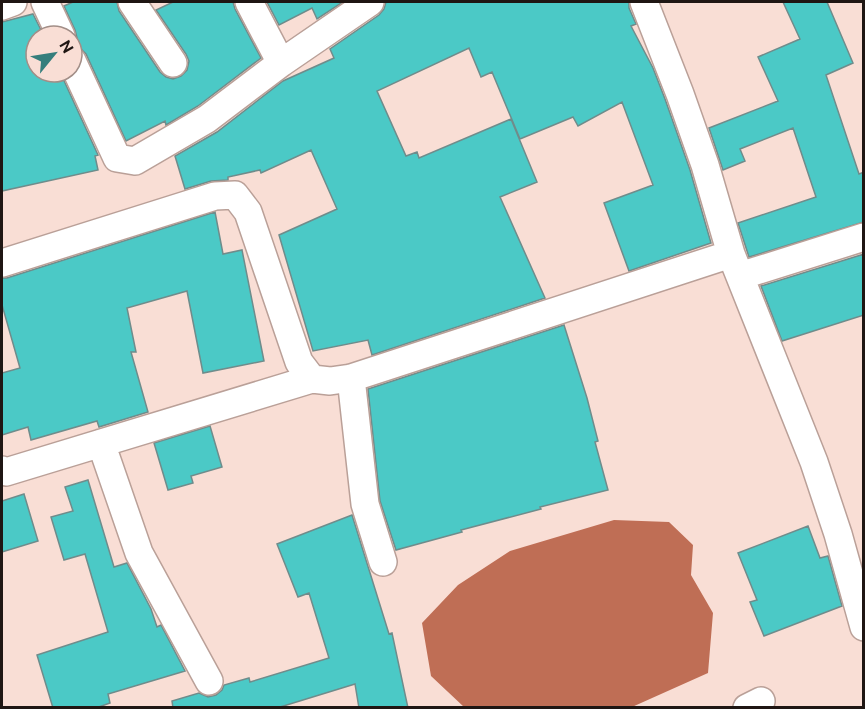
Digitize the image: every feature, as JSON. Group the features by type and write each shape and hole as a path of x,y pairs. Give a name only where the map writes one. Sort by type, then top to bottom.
{"street":[{"path":"2,6 13,2"},
{"path":"45,2 55,24"},
{"path":"132,2 173,63"},
{"path":"249,2 281,63"},
{"path":"83,84 117,158 135,161 207,119 281,63 370,2"},
{"path":"644,2 705,165 736,265 814,462 838,534 864,627"},
{"path":"2,263 215,196 235,195 248,212 299,362 312,379"},
{"path":"2,471 6,472 312,379 330,381 351,378 736,265 864,237"},
{"path":"351,378 365,504 383,562"},
{"path":"101,443 140,553 209,681"}],"shaded area":[{"path":"614,520 669,522 693,545 691,575 713,613 708,673 632,707 464,707 431,676 422,623 458,585 510,551"}],"building":[{"path":"73,2 117,2 119,11 160,72 173,79 181,76 187,70 189,61 156,10 173,2 233,2 261,58 198,106 166,125 165,121 126,141 84,52 84,24 72,24 64,6"},
{"path":"267,2 343,2 317,19 312,8 279,25"},
{"path":"386,2 629,2 629,8 636,24 631,26 653,68 665,99 690,170 711,243 629,271 604,203 653,185 622,102 578,126 573,117 520,139 492,72 481,77 469,48 377,91 406,156 417,152 419,158 511,119 537,182 500,197 545,298 372,355 368,340 313,351 279,235 337,209 311,150 261,173 260,170 228,177 228,180 211,181 185,189 175,156 217,132 283,81 334,58 330,49 379,15"},
{"path":"783,2 827,2 853,63 826,75 859,174 864,172 864,222 749,257 738,223 816,197 793,128 740,149 745,161 723,170 709,128 778,101 758,57 800,39"},
{"path":"33,14 38,24 24,24 24,84 65,84 98,155 95,156 98,170 2,191 2,22"},
{"path":"215,212 223,254 242,250 264,361 203,373 187,291 127,308 136,352 131,352 148,412 99,427 97,421 31,440 28,427 2,435 2,373 20,368 2,305 2,278"},
{"path":"864,254 864,315 782,341 761,286"},
{"path":"564,325 587,398 598,441 595,442 608,490 540,507 541,509 396,550 380,501 368,389"},
{"path":"210,426 222,467 191,476 193,483 168,490 154,443"},
{"path":"88,480 114,567 127,563 151,609 157,627 161,625 185,671 108,694 110,703 96,708 53,708 37,655 108,632 85,554 64,560 51,517 73,511 65,487"},
{"path":"24,494 38,541 2,552 2,501"},
{"path":"352,515 389,634 392,633 408,708 359,708 355,684 277,708 173,708 172,701 199,693 208,697 216,695 224,685 249,678 250,682 329,658 309,593 298,597 277,544"},
{"path":"808,526 820,558 828,556 842,606 764,636 750,602 757,600 738,553"}]}
